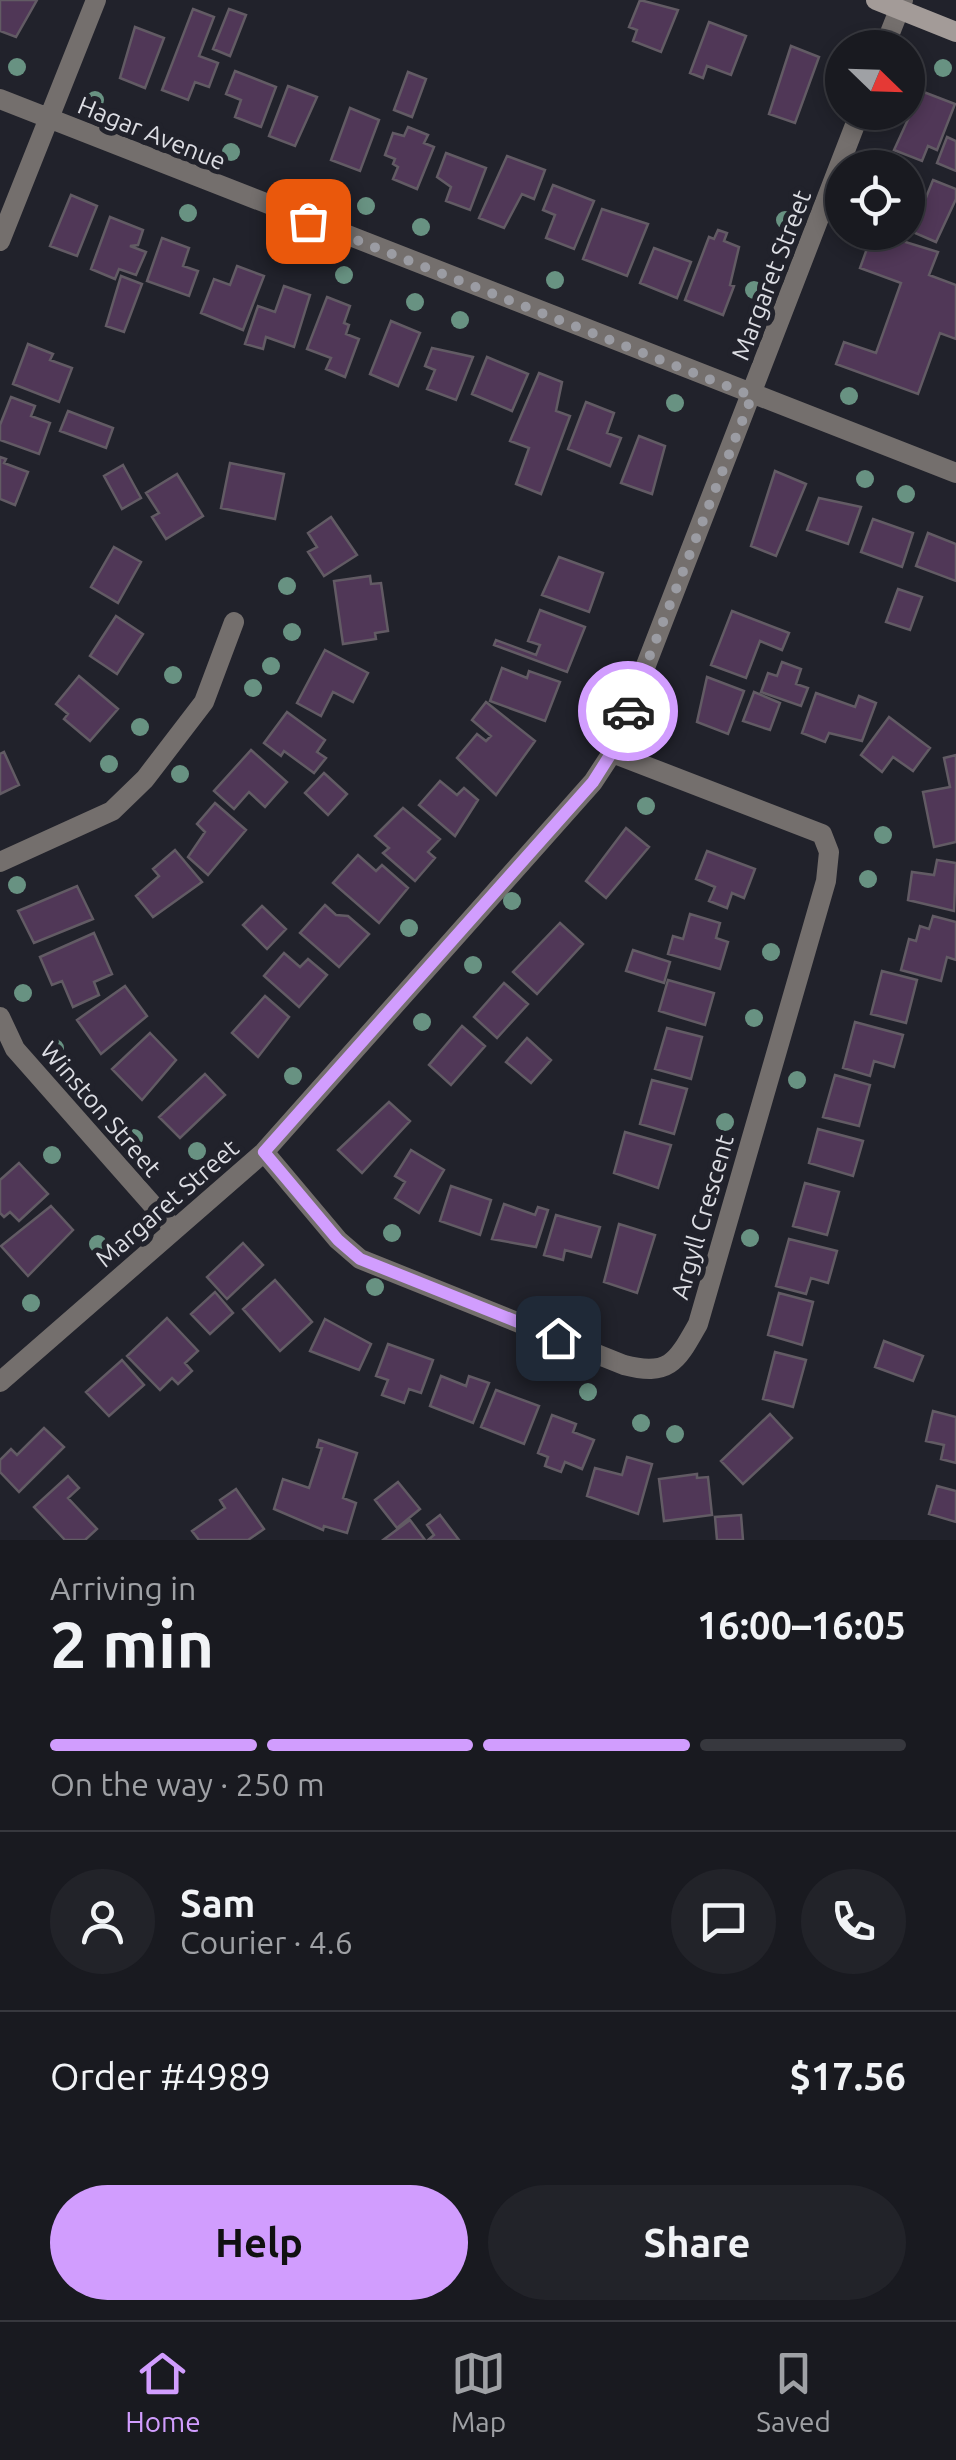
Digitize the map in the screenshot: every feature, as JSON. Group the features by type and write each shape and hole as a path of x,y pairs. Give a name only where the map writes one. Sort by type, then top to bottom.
{"main road":[{"path":"876,0 901,5 956,32"}],"street":[{"path":"0,242 96,0"},
{"path":"891,30 901,5"},
{"name":"Hagar Avenue","path":"0,100 956,473"},
{"name":"Margaret Street","path":"0,1382 264,1152 593,782 612,752 853,130"},
{"path":"0,862 112,811 145,779 204,702 234,622"},
{"name":"Argyll Crescent","path":"264,1152 338,1240 360,1259 624,1365 650,1372 678,1360 698,1324 826,881 829,852 822,834 612,752"},
{"name":"Winston Street","path":"0,1017 15,1049 173,1228"}],"building":[{"path":"0,0 37,0 16,37 0,31"},
{"path":"640,0 678,10 661,52 633,41 637,30 629,27"},
{"path":"193,9 214,17 199,56 218,63 209,87 195,82 188,100 162,90"},
{"path":"229,9 246,15 230,56 213,49"},
{"path":"709,22 746,36 731,75 707,66 703,78 690,73"},
{"path":"135,27 164,38 145,88 120,78"},
{"path":"791,46 819,57 795,123 769,114"},
{"path":"235,71 276,87 261,127 235,117 241,100 226,94"},
{"path":"408,72 426,79 412,117 394,110"},
{"path":"288,86 317,97 295,146 269,136"},
{"path":"925,93 955,104 937,150 928,146 925,154 925,150 894,150 903,130 925,130"},
{"path":"350,108 379,120 360,171 331,160"},
{"path":"408,127 428,135 424,143 434,147 417,189 393,179 398,167 393,164 395,159 385,155 393,133 404,136"},
{"path":"947,137 956,141 956,171 937,163"},
{"path":"446,153 486,168 470,210 446,201 451,187 437,177"},
{"path":"507,156 545,170 534,199 522,194 504,228 479,218"},
{"path":"933,180 956,189 956,199 936,242 925,237 925,200"},
{"path":"553,185 594,201 574,249 546,238 555,215 543,210"},
{"path":"71,195 97,206 77,256 50,246"},
{"path":"602,209 648,224 627,276 583,259"},
{"path":"110,217 143,230 138,245 130,246 146,252 136,275 119,269 115,279 91,269"},
{"path":"718,230 727,233 724,241 739,247 730,285 734,286 723,315 685,300 709,237 714,239"},
{"path":"162,238 189,248 183,266 198,271 189,296 147,281"},
{"path":"654,248 691,262 677,298 640,283"},
{"path":"925,248 938,252 929,275 956,285 956,339 940,333 918,394 836,364 844,342 876,353 901,283 860,268 866,250"},
{"path":"237,266 264,276 243,330 201,313 214,279 230,285"},
{"path":"121,276 142,284 124,332 106,326"},
{"path":"284,286 310,295 294,347 266,337 263,349 245,344 258,306 275,312"},
{"path":"327,297 350,306 344,323 349,325 346,334 359,339 345,377 326,369 331,358 307,349"},
{"path":"391,321 420,333 398,386 370,374"},
{"path":"28,344 53,354 50,360 72,368 59,402 13,384"},
{"path":"432,348 473,357 456,400 427,389 435,370 425,366"},
{"path":"487,357 528,374 512,411 472,394"},
{"path":"539,373 562,382 556,411 570,416 541,494 516,484 529,448 510,441"},
{"path":"11,397 35,406 31,416 50,423 39,454 0,440 0,425"},
{"path":"586,402 614,413 607,433 621,438 610,466 568,449"},
{"path":"68,411 113,428 106,448 60,431"},
{"path":"639,436 665,446 652,494 621,483"},
{"path":"0,457 6,459 4,463 28,472 15,505 0,499"},
{"path":"230,463 284,474 275,519 221,508"},
{"path":"123,465 141,498 122,509 104,476"},
{"path":"775,471 806,484 776,556 751,546"},
{"path":"177,474 203,516 166,539 152,517 159,513 146,493"},
{"path":"819,498 861,507 848,544 807,530"},
{"path":"331,517 357,555 324,576 308,552 317,547 308,533"},
{"path":"873,519 913,533 902,567 861,552"},
{"path":"928,533 956,544 956,581 916,566"},
{"path":"114,547 141,562 118,603 91,587"},
{"path":"559,557 603,573 589,612 542,595"},
{"path":"370,576 371,584 381,583 388,631 375,633 376,639 343,644 334,581"},
{"path":"898,589 922,597 910,630 886,622"},
{"path":"540,610 585,627 567,672 494,645 496,640 536,655 540,645 528,641"},
{"path":"732,611 789,633 782,650 760,641 746,678 711,665"},
{"path":"116,616 143,634 117,674 90,656"},
{"path":"325,650 368,673 353,702 333,692 321,716 297,703"},
{"path":"782,662 801,669 796,684 808,688 801,706 761,692 768,673 777,676"},
{"path":"502,668 527,678 529,671 560,682 545,721 490,701"},
{"path":"79,676 118,709 90,741 64,719 68,714 56,704"},
{"path":"707,677 744,691 728,734 697,722"},
{"path":"754,692 780,703 770,730 743,721"},
{"path":"816,693 855,707 859,696 876,703 862,741 829,733 825,742 802,733"},
{"path":"486,702 535,741 496,795 457,758 477,734 486,741 491,736 472,720"},
{"path":"287,712 325,740 317,752 326,758 314,773 284,751 281,756 264,743"},
{"path":"889,717 930,748 913,771 893,757 882,772 861,755"},
{"path":"251,750 287,782 265,807 249,792 234,809 214,791"},
{"path":"4,752 19,785 0,794 0,754"},
{"path":"956,755 956,842 934,847 923,792 950,787 944,758"},
{"path":"324,773 347,794 328,815 305,793"},
{"path":"440,781 457,795 464,788 478,800 455,836 419,805"},
{"path":"215,803 246,830 208,875 188,857 205,832 197,824"},
{"path":"403,808 440,839 428,852 435,858 415,881 383,853 389,848 375,836"},
{"path":"626,828 649,847 606,898 586,881"},
{"path":"175,850 202,882 153,917 136,896 159,876 153,869"},
{"path":"707,851 755,869 744,898 732,893 727,908 709,901 715,887 696,879"},
{"path":"358,855 376,871 382,865 408,888 379,923 333,883"},
{"path":"937,860 956,863 954,911 908,900 912,872 934,875"},
{"path":"77,886 93,919 34,943 18,911"},
{"path":"325,905 336,915 348,916 369,934 339,967 300,933"},
{"path":"262,906 286,929 267,949 243,925"},
{"path":"690,914 720,923 716,938 728,942 720,969 668,954 673,936 683,939"},
{"path":"933,916 956,922 956,960 947,957 941,981 901,970 909,939 916,941 920,926 929,929"},
{"path":"560,923 583,944 537,994 513,972"},
{"path":"94,933 112,974 94,982 99,995 73,1007 62,981 52,985 40,957"},
{"path":"633,950 670,962 664,983 626,971"},
{"path":"284,953 300,967 308,959 327,975 299,1007 264,976"},
{"path":"882,971 917,980 906,1023 871,1014"},
{"path":"668,980 714,993 705,1025 659,1011"},
{"path":"504,983 528,1004 497,1038 474,1017"},
{"path":"125,986 147,1016 101,1054 77,1020"},
{"path":"265,996 289,1017 258,1057 232,1033"},
{"path":"855,1022 903,1035 894,1067 874,1061 870,1076 843,1068"},
{"path":"462,1026 485,1046 451,1085 429,1065"},
{"path":"667,1028 702,1037 691,1079 655,1069"},
{"path":"150,1033 176,1060 142,1100 112,1069"},
{"path":"527,1038 551,1060 531,1083 506,1062"},
{"path":"205,1074 225,1095 180,1138 159,1117"},
{"path":"835,1075 870,1085 859,1126 823,1117"},
{"path":"652,1080 687,1089 674,1134 640,1124"},
{"path":"389,1102 410,1121 362,1173 338,1150"},
{"path":"818,1129 863,1141 853,1176 809,1163"},
{"path":"625,1132 671,1145 658,1188 614,1173"},
{"path":"411,1150 444,1170 419,1213 395,1198 405,1182 395,1176"},
{"path":"19,1163 48,1194 19,1221 10,1212 4,1217 0,1213 0,1180"},
{"path":"805,1183 839,1192 827,1235 793,1226"},
{"path":"451,1186 491,1200 480,1235 440,1221"},
{"path":"504,1204 535,1215 538,1207 548,1210 536,1247 492,1239"},
{"path":"51,1206 73,1230 28,1276 1,1246"},
{"path":"556,1215 600,1227 591,1257 565,1250 563,1260 544,1255"},
{"path":"619,1224 655,1235 637,1293 604,1282"},
{"path":"789,1239 837,1251 828,1283 811,1278 806,1294 776,1286"},
{"path":"243,1243 263,1265 227,1299 207,1277"},
{"path":"275,1280 312,1322 280,1351 243,1309"},
{"path":"215,1292 233,1313 210,1334 191,1314"},
{"path":"779,1293 813,1302 802,1345 768,1335"},
{"path":"167,1318 198,1351 185,1363 192,1371 178,1384 172,1378 160,1390 127,1356"},
{"path":"325,1319 371,1344 359,1370 310,1351"},
{"path":"884,1341 923,1356 913,1381 875,1367"},
{"path":"388,1344 433,1360 421,1393 409,1389 404,1403 382,1395 388,1380 376,1376"},
{"path":"775,1352 806,1360 793,1407 763,1399"},
{"path":"122,1360 144,1385 109,1416 86,1392"},
{"path":"441,1376 466,1386 469,1376 489,1383 473,1423 430,1406"},
{"path":"496,1390 539,1406 524,1444 481,1427"},
{"path":"933,1411 956,1417 956,1463 941,1459 944,1445 926,1441"},
{"path":"770,1414 792,1438 743,1484 721,1461"},
{"path":"552,1415 576,1424 573,1432 594,1440 582,1469 565,1462 561,1472 545,1466 548,1457 538,1453"},
{"path":"44,1428 64,1447 19,1492 0,1472 0,1460 11,1449 17,1455"},
{"path":"319,1440 357,1453 343,1498 356,1503 347,1533 324,1526 323,1530 274,1509 283,1479 309,1488 322,1448 317,1447"},
{"path":"627,1457 652,1464 638,1514 587,1496 595,1468 622,1475"},
{"path":"697,1474 697,1478 708,1477 712,1515 664,1521 659,1479"},
{"path":"68,1476 79,1488 68,1498 97,1529 85,1540 65,1540 34,1507"},
{"path":"398,1482 420,1509 397,1528 375,1500"},
{"path":"937,1486 956,1491 956,1522 929,1514"},
{"path":"236,1489 264,1529 248,1540 199,1540 192,1531 225,1508 220,1500"},
{"path":"440,1515 459,1540 428,1540 434,1535 427,1525"},
{"path":"741,1515 743,1540 717,1540 715,1517"},
{"path":"410,1520 425,1540 383,1540"}],"way so far":[{"path":"308,221 752,396 628,711"}],"route":[{"path":"558,1338 360,1259 338,1240 264,1152 593,782 612,752 628,711"}]}
